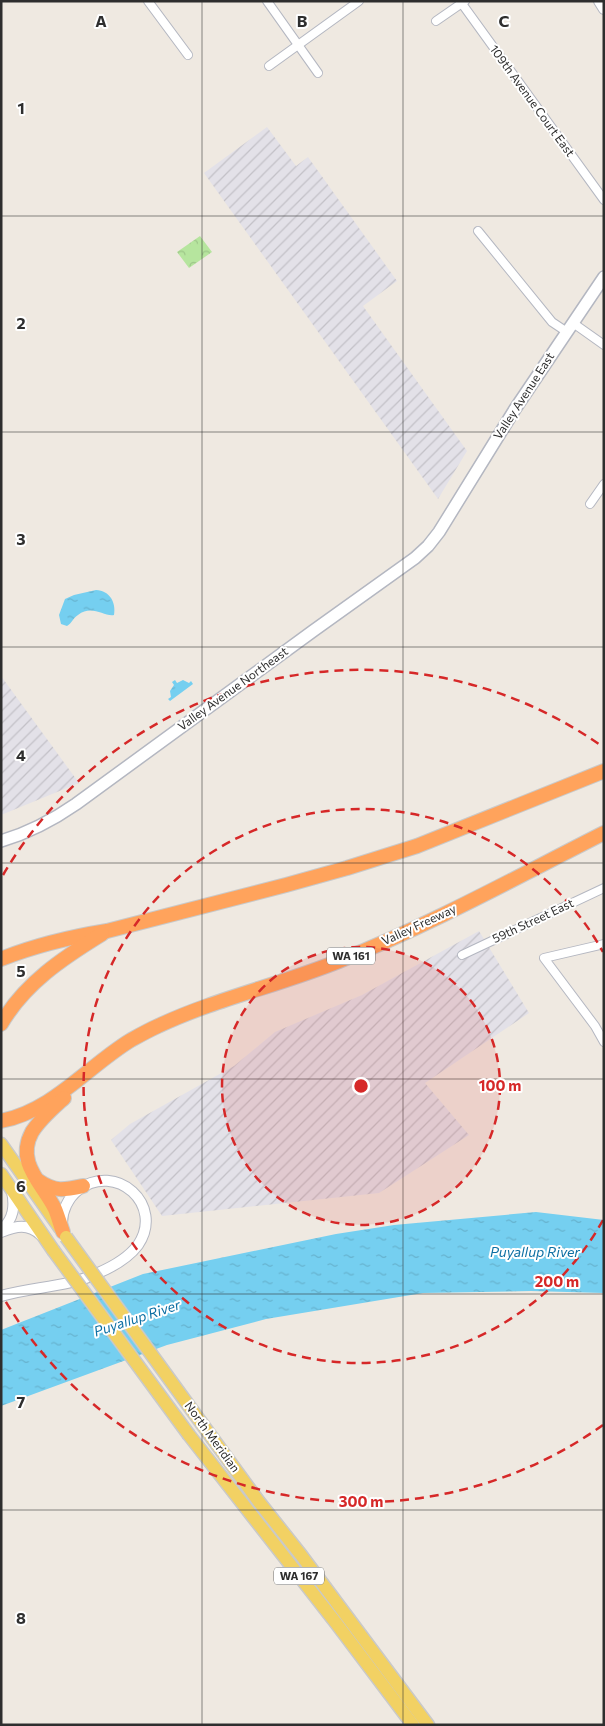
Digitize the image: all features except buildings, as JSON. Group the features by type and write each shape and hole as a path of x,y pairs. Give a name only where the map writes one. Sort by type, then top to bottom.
{"highway":[{"path":"1,959 26,949 68,937 107,931 347,868 409,848 495,816 604,771"},
{"name":"Valley Freeway","path":"95,1067 131,1040 158,1026 194,1010 322,968 402,934 604,833"},
{"path":"1,1024 23,993 60,960 107,931"},
{"name":"WA 161","path":"1,1121 16,1118 34,1109 95,1067"},
{"name":"WA 167","path":"64,1235 55,1209 29,1166 26,1154 32,1133 49,1112 95,1067"},
{"path":"37,1180 53,1189 83,1186"}],"main road":[{"name":"Valley Avenue East","path":"448,517 515,409 604,277"},
{"name":"Valley Avenue Northeast","path":"1,841 35,828 76,804 415,558 428,546 448,517"},
{"name":"North Meridian","path":"1,1144 64,1235 259,1502 307,1562 428,1725"},
{"name":"North Meridian","path":"1,1174 49,1245 189,1435 413,1725"}],"street":[{"path":"148,1 188,54"},
{"path":"267,1 318,72"},
{"path":"269,66 359,1"},
{"path":"598,1 604,9"},
{"path":"436,21 462,2"},
{"name":"109th Avenue Court East","path":"462,2 604,200"},
{"path":"478,231 552,322 570,327 604,345"},
{"path":"590,504 604,484"},
{"name":"59th Street East","path":"462,955 604,888"},
{"path":"604,944 544,958 595,1026 604,1042"},
{"path":"595,1026 604,1024"},
{"path":"1,1296 42,1286 79,1280 98,1274 130,1253 139,1244 144,1232 146,1219 143,1206 136,1195 126,1186 114,1181 102,1180 83,1186 75,1192 66,1204 63,1213 64,1235"},
{"path":"1,1231 6,1226 14,1209 12,1190"},
{"path":"1,1231 23,1226 37,1231 49,1245"}],"shaded area":[{"path":"267,127 296,166 308,157 397,281 363,306 467,451 438,499 204,173"},
{"path":"1,676 79,783 1,815"},
{"path":"479,931 529,1013 425,1083 469,1135 379,1193 162,1216 111,1140 130,1124 234,1066 275,1032 362,995"}],"green space":[{"path":"200,236 212,252 189,268 177,252"}],"water":[{"path":"96,590 105,592 111,598 114,606 114,615 88,611 76,616 67,626 61,624 59,615 65,599"},
{"path":"175,680 177,683 183,680 189,683 191,681 193,684 170,701 168,699 171,697 170,691 174,685 172,682"},
{"name":"Puyallup River","path":"536,1212 604,1220 604,1293 531,1291 423,1293 266,1319 167,1345 1,1406 1,1330 143,1274 336,1234 394,1225"}]}
